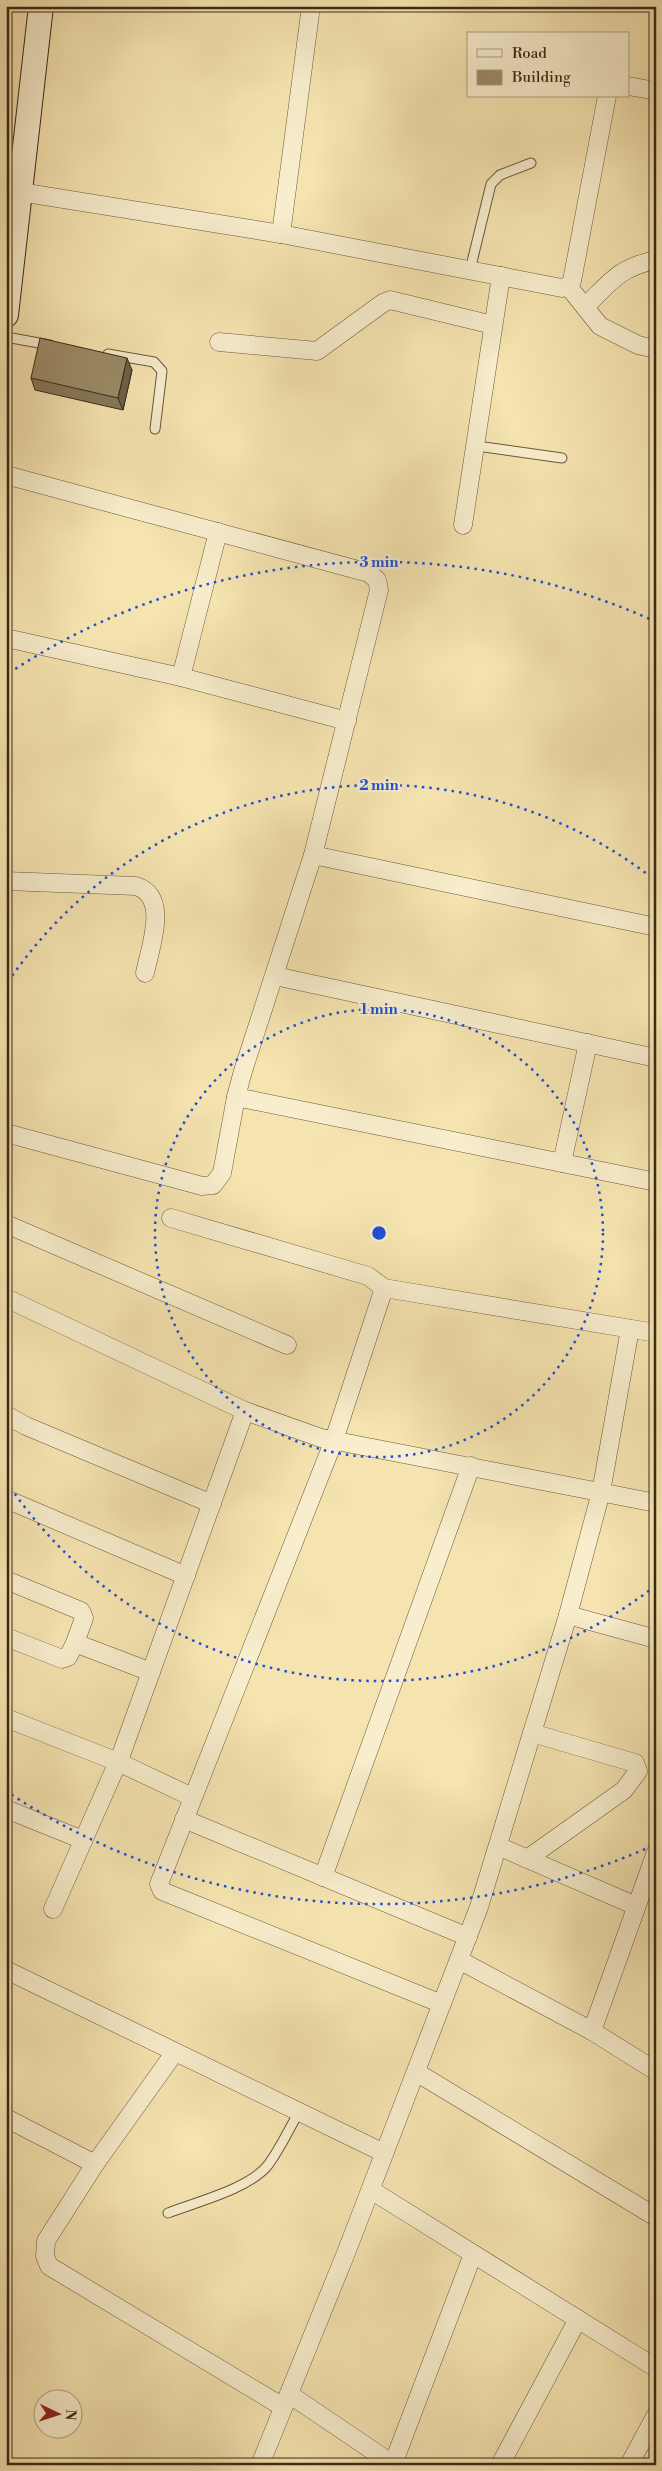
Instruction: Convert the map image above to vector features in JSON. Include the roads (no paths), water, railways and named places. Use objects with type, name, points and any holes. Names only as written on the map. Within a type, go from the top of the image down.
[{"type":"street","points":[[6,315],[11,233],[20,192],[40,6]]},
{"type":"street","points":[[281,234],[311,6]]},
{"type":"street","points":[[630,86],[656,91]]},
{"type":"street","points":[[20,192],[281,234],[562,288],[568,286],[572,281],[607,98]]},
{"type":"street","points":[[585,307],[618,274],[629,267],[656,260]]},
{"type":"street","points":[[464,525],[501,276]]},
{"type":"street","points":[[568,286],[600,326],[638,345],[656,349]]},
{"type":"street","points":[[219,342],[317,351],[383,303],[390,300],[493,325]]},
{"type":"street","points":[[6,475],[369,573],[377,580],[379,590],[313,855],[236,1097],[222,1173],[213,1185],[206,1186],[6,1134]]},
{"type":"street","points":[[182,678],[218,532]]},
{"type":"street","points":[[6,638],[182,678],[347,721]]},
{"type":"street","points":[[313,855],[656,927]]},
{"type":"street","points":[[6,881],[136,886],[144,889],[155,903],[155,922],[145,973]]},
{"type":"street","points":[[275,976],[656,1058]]},
{"type":"street","points":[[562,1163],[588,1043]]},
{"type":"street","points":[[236,1097],[656,1182]]},
{"type":"street","points":[[171,1218],[368,1276],[384,1288],[656,1333]]},
{"type":"street","points":[[6,1224],[287,1345]]},
{"type":"street","points":[[384,1288],[334,1440],[159,1884],[162,1891],[442,2004]]},
{"type":"street","points":[[6,1298],[245,1411],[321,1438],[656,1503]]},
{"type":"street","points":[[260,2465],[371,2190],[468,1937],[498,1846],[568,1615],[601,1492],[630,1329]]},
{"type":"street","points":[[53,1909],[118,1762],[245,1411]]},
{"type":"street","points":[[6,1415],[26,1426],[212,1504]]},
{"type":"street","points":[[323,1877],[471,1466]]},
{"type":"street","points":[[6,1499],[186,1576]]},
{"type":"street","points":[[6,1580],[81,1611],[84,1618],[68,1657],[62,1659],[6,1637]]},
{"type":"street","points":[[568,1615],[656,1639]]},
{"type":"street","points":[[75,1643],[151,1672]]},
{"type":"street","points":[[6,1718],[118,1762],[192,1798]]},
{"type":"street","points":[[527,1859],[624,1790],[638,1772],[635,1763],[532,1732]]},
{"type":"street","points":[[6,1809],[83,1840]]},
{"type":"street","points":[[184,1819],[468,1937]]},
{"type":"street","points":[[498,1846],[636,1906]]},
{"type":"street","points":[[592,2032],[656,1852]]},
{"type":"street","points":[[459,1960],[592,2032],[656,2071]]},
{"type":"street","points":[[6,1970],[384,2154]]},
{"type":"street","points":[[175,2052],[95,2164],[46,2241],[45,2256],[49,2266],[393,2464],[473,2254]]},
{"type":"street","points":[[416,2072],[656,2217]]},
{"type":"street","points":[[6,2118],[95,2164]]},
{"type":"street","points":[[371,2190],[656,2368]]},
{"type":"street","points":[[500,2465],[578,2319]]},
{"type":"street","points":[[629,2465],[656,2415]]},
{"type":"lane","points":[[470,270],[491,184],[500,175],[531,163]]},
{"type":"lane","points":[[6,337],[62,346]]},
{"type":"lane","points":[[99,353],[154,362],[159,365],[162,371],[154,429]]},
{"type":"lane","points":[[477,446],[562,458]]},
{"type":"lane","points":[[168,2213],[253,2178],[267,2166],[299,2112]]}]
